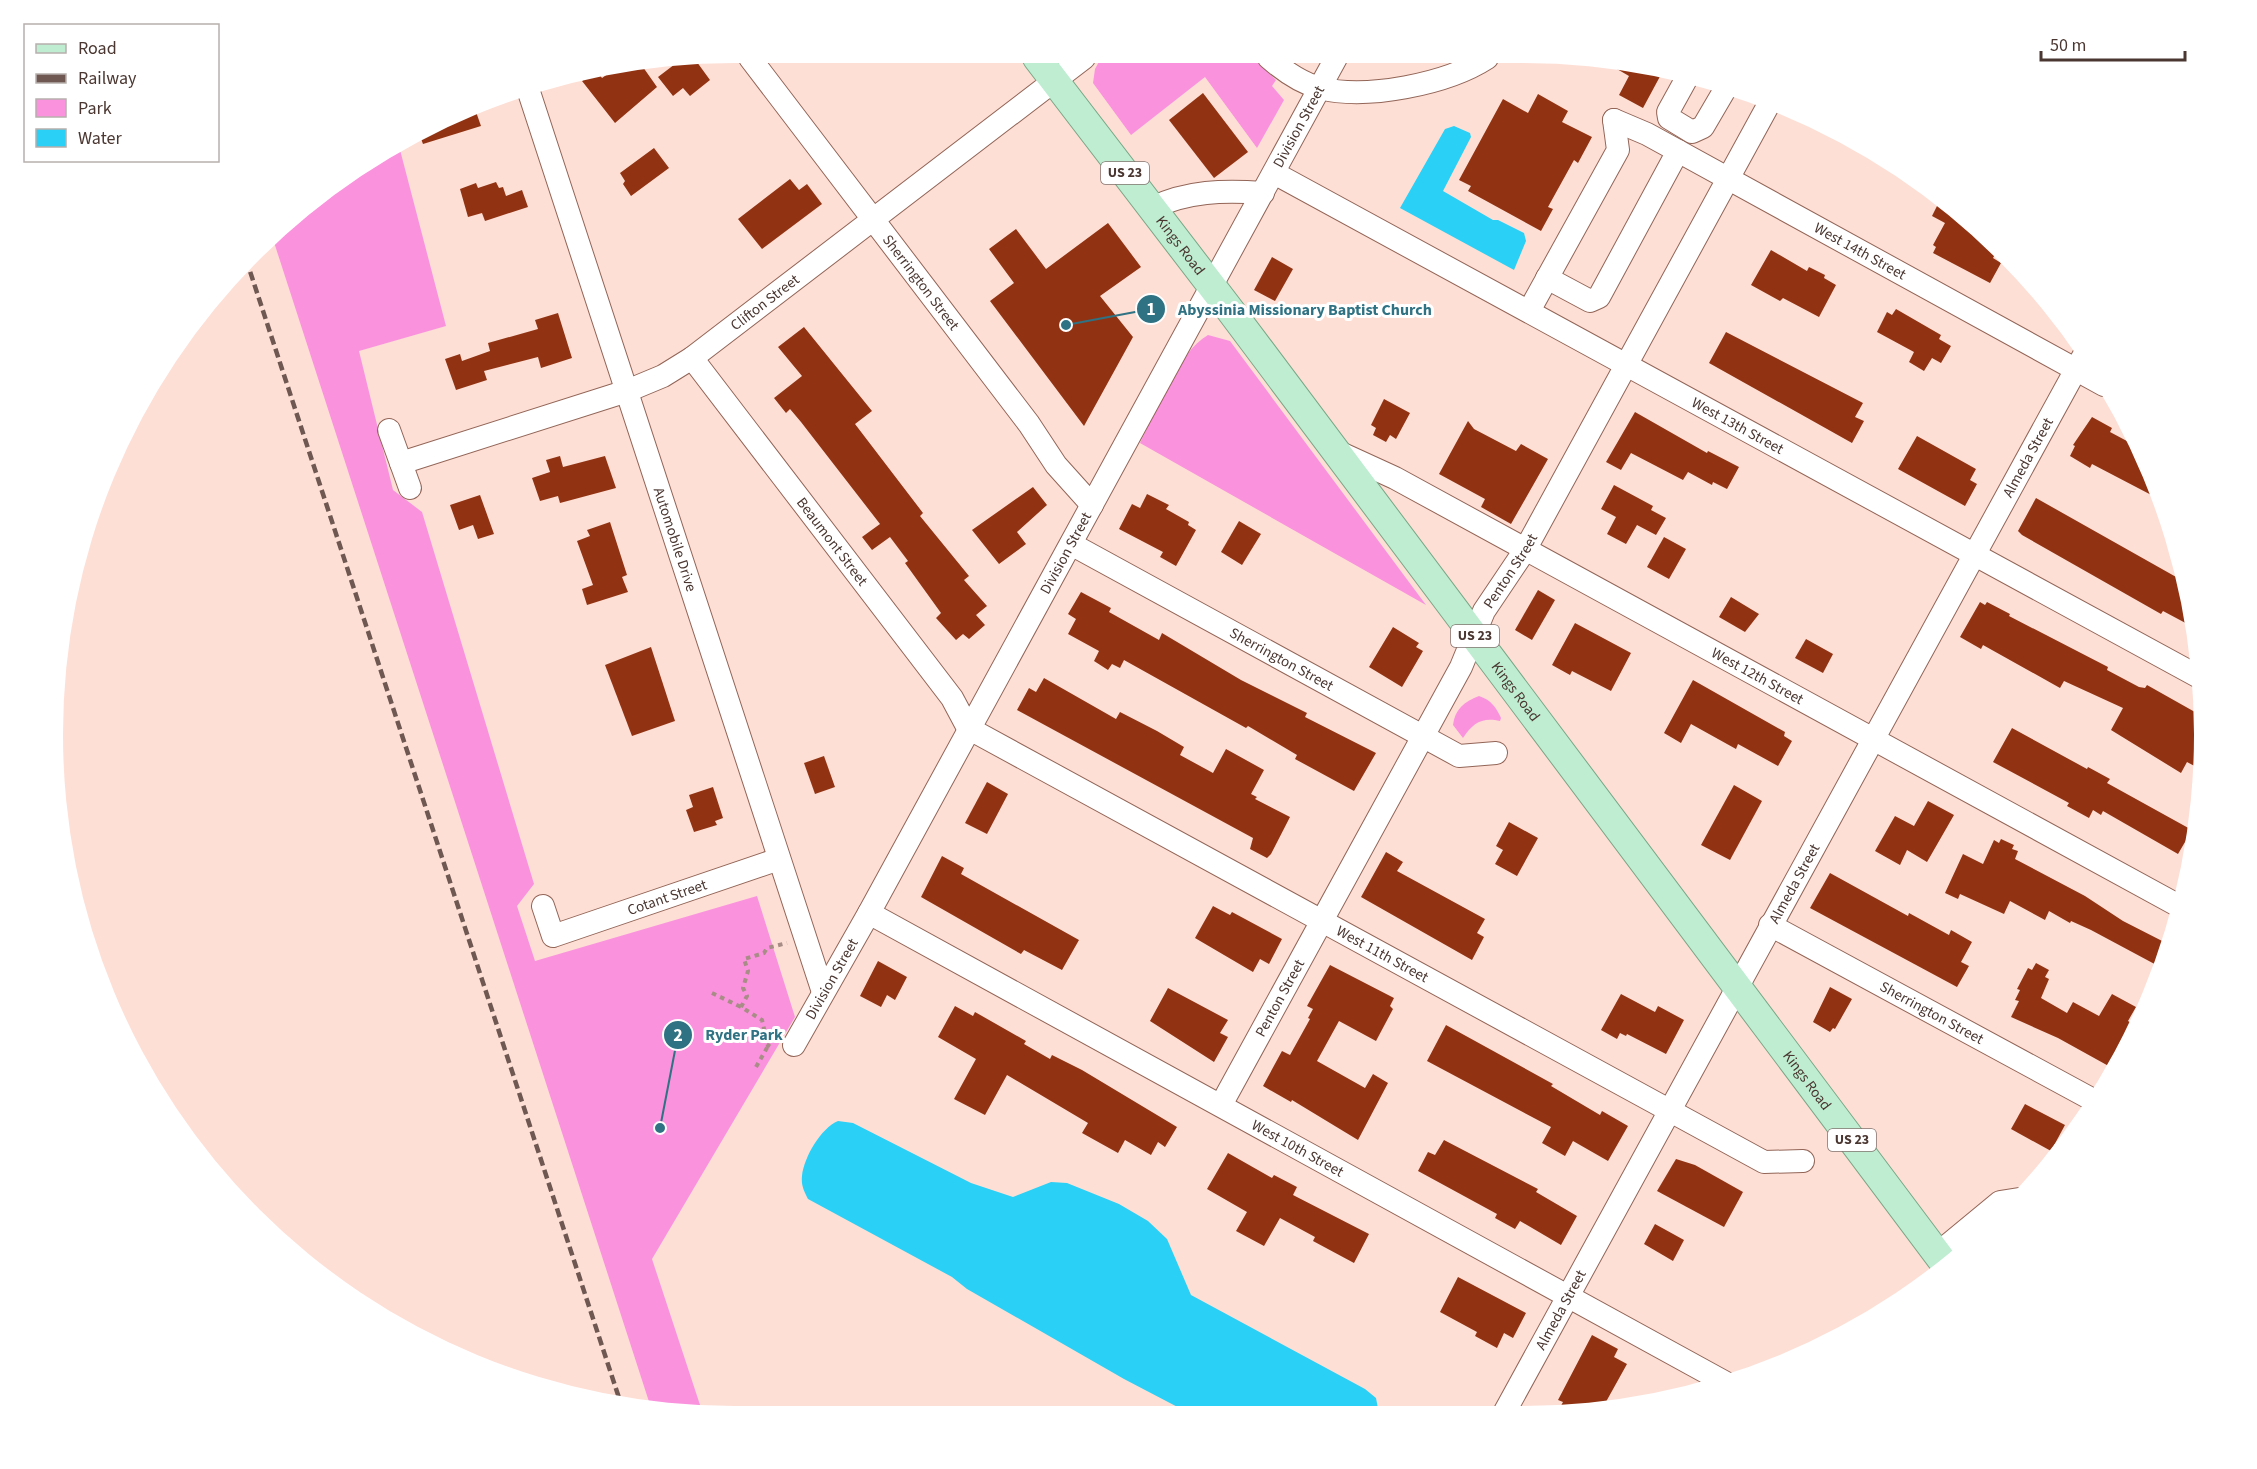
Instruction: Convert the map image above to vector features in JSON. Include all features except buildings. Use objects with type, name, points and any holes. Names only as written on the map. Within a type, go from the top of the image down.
[{"type":"main road","name":"Kings Road","points":[[1041,63],[1335,450],[1941,1259]]},
{"type":"street","name":"Sherrington Street","points":[[754,63],[1056,465],[1092,505]]},
{"type":"street","name":"Clifton Street","points":[[401,463],[627,391],[663,376],[692,358],[1077,63]]},
{"type":"street","points":[[1276,63],[1298,80],[1320,88],[1356,92],[1398,89],[1448,76],[1475,63]]},
{"type":"street","name":"Division Street","points":[[786,1037],[823,992],[869,913],[968,728],[1333,63]]},
{"type":"street","points":[[1684,83],[1668,112],[1669,118],[1692,132],[1703,127],[1722,94]]},
{"type":"street","name":"Automobile Drive","points":[[529,96],[823,992]]},
{"type":"street","name":"Penton Street","points":[[1221,1106],[1461,667],[1485,611],[1525,550],[1766,109]]},
{"type":"street","name":"West 14th Street","points":[[1547,278],[1618,150],[1614,120],[1678,151],[2080,361]]},
{"type":"street","points":[[1529,311],[1547,278],[1590,301],[1599,297],[1678,151]]},
{"type":"street","name":"West 13th Street","points":[[1274,173],[2191,673]]},
{"type":"street","points":[[1152,208],[1174,197],[1226,191],[1263,193]]},
{"type":"street","name":"Beaumont Street","points":[[692,358],[952,698],[968,728]]},
{"type":"street","name":"Almeda Street","points":[[1508,1406],[2080,361]]},
{"type":"street","points":[[389,430],[410,488]]},
{"type":"street","name":"West 12th Street","points":[[1335,450],[1395,478],[2172,902]]},
{"type":"street","name":"Sherrington Street","points":[[1071,544],[1459,756],[1496,753]]},
{"type":"street","name":"West 11th Street","points":[[968,728],[1764,1162],[1803,1161]]},
{"type":"street","name":"Cotant Street","points":[[543,906],[554,936],[779,859]]},
{"type":"street","name":"West 10th Street","points":[[869,913],[1715,1377]]},
{"type":"street","name":"Sherrington Street","points":[[1770,925],[2088,1097]]},
{"type":"street","points":[[1950,1252],[1987,1211],[2004,1201]]},
{"type":"path","points":[[741,1007],[747,996],[743,988],[748,970],[744,957],[764,953],[767,948],[805,938]]},
{"type":"path","points":[[712,993],[762,1020],[768,1047]]},
{"type":"path","points":[[756,1067],[768,1047],[786,1037]]},
{"type":"green space","points":[[1098,63],[1259,63],[1276,80],[1272,86],[1284,100],[1257,148],[1205,77],[1131,135],[1093,83]]},
{"type":"green space","points":[[401,152],[446,326],[359,351],[393,490],[422,512],[534,884],[517,906],[535,961],[757,896],[795,1017],[652,1259],[700,1405],[648,1400],[275,246],[326,202],[361,176]]},
{"type":"green space","points":[[1208,335],[1230,341],[1426,605],[1140,443],[1178,368],[1197,343]]},
{"type":"green space","points":[[1479,696],[1493,704],[1501,718],[1500,721],[1478,722],[1463,738],[1453,725],[1456,715],[1465,704]]},
{"type":"water","points":[[1454,126],[1470,133],[1471,137],[1443,191],[1493,220],[1498,220],[1524,233],[1526,241],[1514,270],[1400,208],[1445,129]]},
{"type":"water","points":[[838,1121],[853,1123],[971,1183],[1013,1197],[1051,1182],[1067,1183],[1119,1204],[1148,1221],[1167,1239],[1191,1295],[1365,1389],[1376,1398],[1378,1406],[1176,1406],[967,1289],[952,1277],[808,1199],[802,1182],[803,1168],[814,1144]]},
{"type":"railway","points":[[250,271],[618,1395]]},
{"type":"place","name":"Abyssinia Missionary Baptist Church","points":[[1066,325]]},
{"type":"place","name":"Ryder Park","points":[[660,1128]]}]
